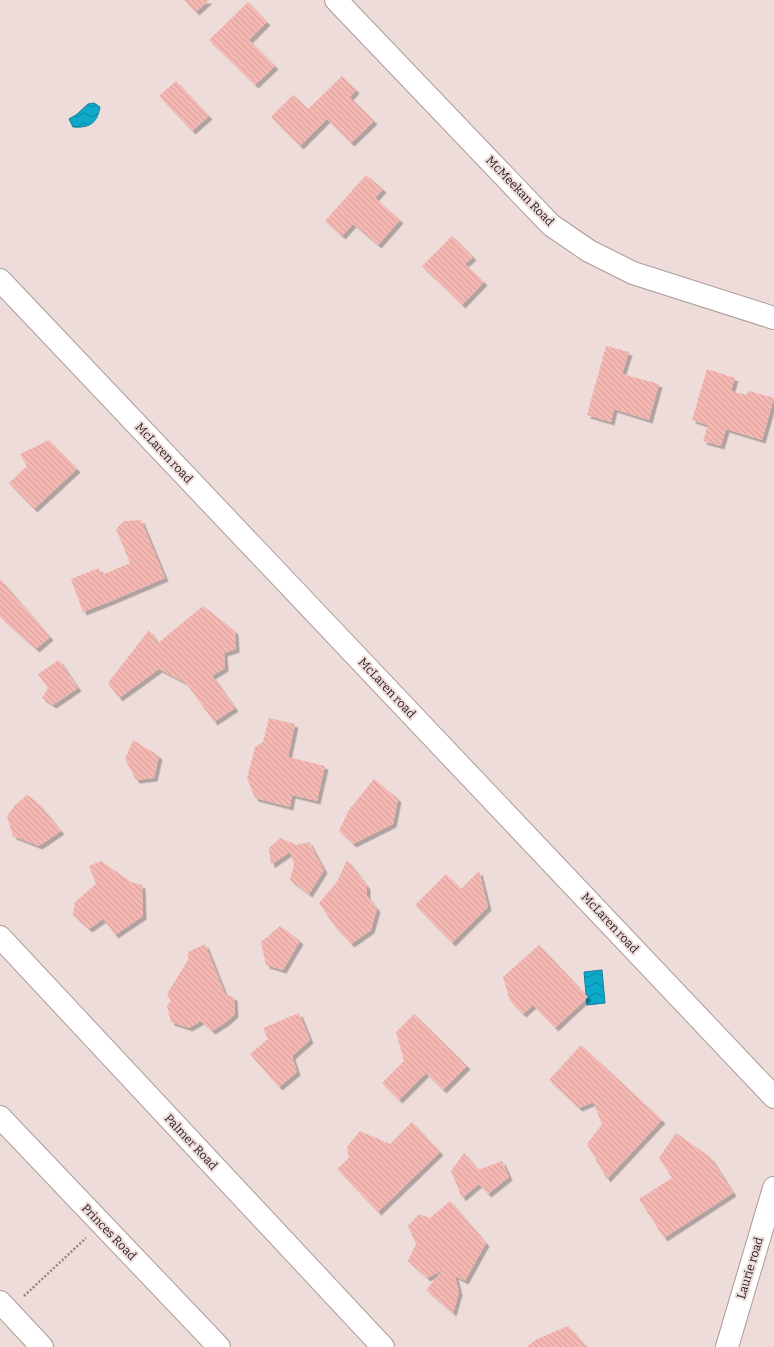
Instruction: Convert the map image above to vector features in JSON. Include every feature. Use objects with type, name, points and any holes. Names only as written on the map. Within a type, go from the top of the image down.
[{"type":"street","name":"McMeekan Road","points":[[336,0],[551,225],[589,251],[633,273],[774,318]]},
{"type":"street","name":"McLaren road","points":[[0,280],[774,1097]]},
{"type":"street","name":"Palmer Road","points":[[0,937],[382,1347]]},
{"type":"street","name":"Princes Road","points":[[0,1117],[219,1347]]},
{"type":"street","name":"Laurie road","points":[[727,1347],[774,1188]]},
{"type":"street","points":[[4,1306],[42,1347]]},
{"type":"path","points":[[4,1306],[101,1224]]},
{"type":"water","points":[[94,103],[100,107],[99,113],[94,121],[88,126],[73,127],[69,119],[88,104]]},
{"type":"water","points":[[602,970],[605,1003],[587,1005],[584,972]]},
{"type":"building","points":[[184,0],[209,0],[196,12]]},
{"type":"building","points":[[248,2],[267,22],[249,40],[275,66],[255,85],[209,40]]},
{"type":"building","points":[[342,76],[356,90],[350,97],[374,121],[351,143],[327,119],[300,146],[271,117],[293,95],[308,109]]},
{"type":"building","points":[[176,81],[209,116],[192,131],[159,96]]},
{"type":"building","points":[[366,175],[383,189],[375,198],[400,220],[378,245],[353,224],[342,236],[325,221]]},
{"type":"building","points":[[452,236],[473,257],[465,264],[484,282],[462,305],[422,266]]},
{"type":"building","points":[[606,346],[629,352],[622,374],[659,384],[649,420],[614,409],[611,422],[587,415]]},
{"type":"building","points":[[707,369],[735,378],[731,391],[746,395],[749,391],[774,398],[762,440],[726,429],[721,446],[703,441],[708,425],[692,420]]},
{"type":"building","points":[[49,440],[77,469],[34,509],[9,483],[27,466],[20,454]]},
{"type":"building","points":[[141,520],[165,578],[83,612],[71,579],[99,568],[102,575],[130,563],[116,529],[124,521]]},
{"type":"building","points":[[0,579],[50,637],[36,649],[0,617]]},
{"type":"building","points":[[203,606],[235,631],[236,649],[224,653],[225,668],[212,676],[235,708],[214,722],[186,683],[159,669],[119,698],[108,683],[149,630],[158,643]]},
{"type":"building","points":[[59,660],[78,688],[53,705],[42,698],[48,688],[38,674]]},
{"type":"building","points":[[269,718],[295,724],[288,757],[325,766],[317,801],[292,795],[290,807],[255,798],[247,778],[255,747],[263,742]]},
{"type":"building","points":[[133,740],[159,756],[154,778],[136,780],[125,759]]},
{"type":"building","points":[[374,779],[398,799],[393,824],[353,844],[339,831],[349,810]]},
{"type":"building","points":[[27,795],[36,801],[61,831],[39,846],[13,836],[7,816],[15,805]]},
{"type":"building","points":[[280,838],[297,845],[309,842],[324,870],[309,894],[290,880],[294,865],[290,852],[271,865],[269,848]]},
{"type":"building","points":[[347,860],[367,886],[367,896],[377,909],[371,930],[351,944],[336,928],[319,903],[337,882]]},
{"type":"building","points":[[101,861],[131,882],[142,885],[143,916],[115,935],[103,919],[89,929],[73,915],[75,902],[96,884],[89,866]]},
{"type":"building","points":[[479,871],[488,907],[452,943],[415,905],[446,874],[461,889]]},
{"type":"building","points":[[280,926],[300,941],[283,970],[266,965],[261,942]]},
{"type":"building","points":[[205,944],[225,994],[234,997],[235,1014],[212,1031],[201,1021],[189,1028],[171,1022],[167,1006],[171,1001],[167,994],[188,960],[188,952]]},
{"type":"building","points":[[539,945],[588,997],[555,1028],[533,1005],[523,1014],[510,1001],[503,977]]},
{"type":"building","points":[[299,1013],[310,1040],[292,1056],[297,1072],[279,1087],[250,1054],[268,1039],[263,1028]]},
{"type":"building","points":[[414,1014],[467,1066],[443,1090],[426,1073],[399,1100],[382,1083],[404,1061],[396,1032]]},
{"type":"building","points":[[581,1045],[662,1120],[607,1179],[587,1144],[602,1124],[593,1102],[579,1108],[549,1080]]},
{"type":"building","points":[[412,1122],[440,1152],[378,1212],[337,1169],[349,1158],[347,1147],[360,1131],[390,1144]]},
{"type":"building","points":[[676,1133],[710,1157],[733,1193],[664,1238],[639,1199],[672,1178],[659,1158]]},
{"type":"building","points":[[464,1153],[478,1170],[502,1161],[509,1177],[488,1194],[479,1184],[462,1198],[451,1171]]},
{"type":"building","points":[[450,1201],[486,1243],[465,1281],[455,1276],[459,1292],[453,1313],[426,1290],[443,1270],[427,1278],[408,1261],[416,1244],[408,1226],[419,1214],[430,1218]]},
{"type":"building","points":[[568,1326],[587,1347],[527,1347],[535,1340]]}]
